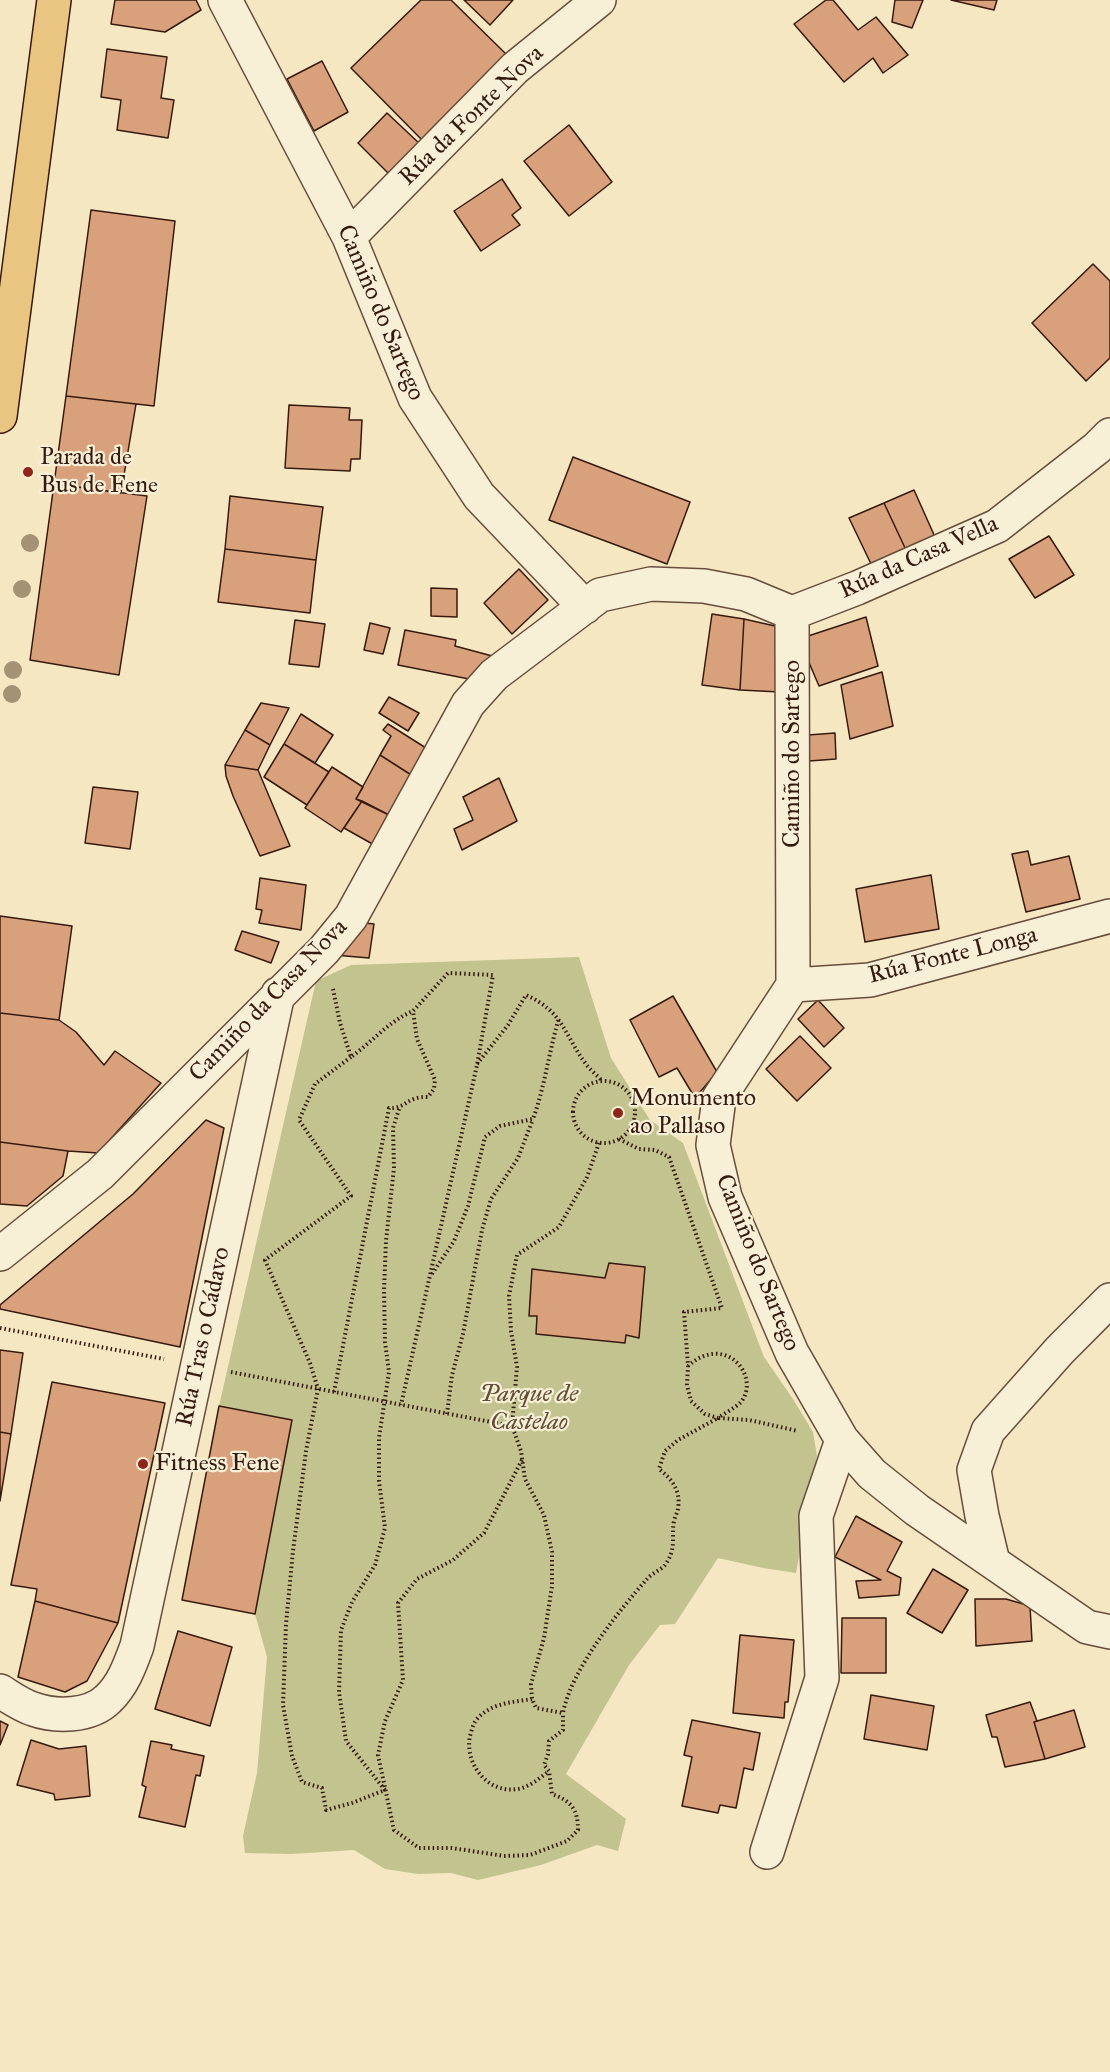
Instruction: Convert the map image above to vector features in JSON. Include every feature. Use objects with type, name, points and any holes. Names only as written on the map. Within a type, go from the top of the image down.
[{"type":"highway","points":[[0,416],[54,0]]},
{"type":"street","name":"Camiño do Sartego","points":[[225,0],[349,237],[414,398],[479,496],[585,607]]},
{"type":"street","name":"Rúa da Fonte Nova","points":[[349,237],[515,68],[600,0]]},
{"type":"street","name":"Rúa da Casa Vella","points":[[792,613],[856,588],[997,526],[1106,445]]},
{"type":"street","points":[[585,607],[600,595],[651,584],[704,586],[746,594],[792,613]]},
{"type":"street","name":"Camiño da Casa Nova","points":[[0,1254],[100,1174],[324,950],[351,917],[468,704],[494,675],[585,607]]},
{"type":"street","name":"Camiño do Sartego","points":[[792,613],[793,985],[719,1098],[713,1145],[730,1207],[792,1353],[842,1440],[872,1474],[917,1510],[1087,1627],[1110,1632]]},
{"type":"street","name":"Rúa Fonte Longa","points":[[793,985],[870,980],[1110,916]]},
{"type":"street","name":"Rúa Tras o Cádavo","points":[[0,1691],[32,1709],[57,1715],[87,1711],[107,1700],[126,1675],[130,1665],[137,1646],[278,994]]},
{"type":"street","points":[[993,1562],[974,1470],[988,1431],[1060,1350],[1110,1300]]},
{"type":"street","points":[[767,1852],[822,1678],[816,1516],[842,1440]]},
{"type":"path","points":[[324,950],[340,1023],[351,1057]]},
{"type":"path","points":[[385,1790],[326,1810],[322,1788],[302,1782],[292,1756],[283,1705],[286,1624],[292,1551],[306,1451],[318,1389],[265,1260],[351,1196],[299,1120],[315,1084],[369,1045],[398,1018],[413,1011],[448,974],[493,975],[477,1065],[401,1405]]},
{"type":"path","points":[[477,1065],[508,1024],[526,995],[540,1001],[559,1018],[586,1065],[602,1081]]},
{"type":"path","points":[[385,1790],[346,1741],[339,1692],[341,1630],[352,1602],[375,1566],[385,1528],[379,1481],[379,1438],[389,1372],[385,1342],[384,1280],[394,1168],[393,1128],[399,1109],[417,1096],[428,1097],[434,1089],[435,1080],[417,1040],[413,1011]]},
{"type":"path","points":[[447,1414],[452,1376],[463,1334],[482,1230],[491,1199],[518,1158],[533,1119],[540,1099],[549,1048],[559,1018]]},
{"type":"path","points":[[602,1081],[613,1082],[622,1087],[630,1094],[634,1104],[635,1114],[627,1133],[609,1143],[590,1140],[576,1125],[574,1105],[578,1096],[592,1083],[602,1081]]},
{"type":"path","points":[[334,1392],[389,1108],[399,1109]]},
{"type":"path","points":[[430,1278],[454,1241],[468,1206],[485,1137],[500,1126],[533,1119]]},
{"type":"path","points":[[619,1139],[639,1149],[655,1150],[669,1156],[722,1308],[684,1312],[687,1385],[691,1401],[705,1414],[718,1418],[749,1420],[797,1431],[826,1412]]},
{"type":"path","points":[[563,1713],[536,1708],[532,1699],[531,1684],[544,1638],[552,1586],[552,1552],[544,1515],[525,1479],[522,1459],[512,1426],[517,1367],[511,1331],[509,1296],[517,1255],[559,1227],[587,1177],[599,1143]]},
{"type":"path","points":[[0,1328],[168,1359]]},
{"type":"path","points":[[522,1459],[484,1533],[453,1560],[417,1579],[398,1603],[403,1680],[385,1721],[378,1755],[394,1830],[419,1848],[452,1848],[504,1856],[530,1855],[567,1842],[578,1830],[578,1817],[567,1799],[552,1794],[549,1771],[544,1765],[549,1741],[563,1730],[565,1701],[592,1650],[650,1575],[665,1565],[675,1543],[674,1521],[679,1498],[676,1486],[669,1476],[659,1469],[665,1451],[678,1440],[718,1418],[742,1401],[746,1387],[745,1373],[734,1358],[724,1354],[711,1353],[698,1357],[688,1366]]},
{"type":"path","points":[[231,1372],[512,1426]]},
{"type":"path","points":[[532,1699],[506,1703],[489,1709],[476,1720],[469,1741],[473,1765],[478,1773],[492,1785],[502,1788],[522,1788],[549,1771]]},
{"type":"green space","name":"Parque de Castelao","points":[[579,957],[611,1058],[650,1120],[683,1143],[764,1357],[813,1432],[817,1456],[796,1573],[718,1558],[675,1624],[660,1625],[629,1665],[566,1774],[626,1819],[618,1851],[597,1845],[541,1865],[478,1880],[451,1873],[418,1874],[385,1869],[354,1850],[291,1854],[245,1853],[243,1836],[257,1773],[267,1657],[255,1614],[292,1421],[219,1406],[316,981],[351,965]]},
{"type":"building","points":[[115,0],[196,0],[201,10],[165,32],[111,24]]},
{"type":"building","points":[[421,0],[451,0],[506,54],[422,140],[351,68]]},
{"type":"building","points":[[464,0],[513,0],[490,25]]},
{"type":"building","points":[[826,0],[833,0],[858,30],[876,17],[908,55],[883,73],[873,58],[844,82],[794,24]]},
{"type":"building","points":[[895,0],[923,0],[912,28],[892,22]]},
{"type":"building","points":[[951,0],[997,0],[994,10]]},
{"type":"building","points":[[107,49],[167,57],[161,98],[174,100],[168,138],[117,130],[121,100],[101,97]]},
{"type":"building","points":[[322,61],[348,112],[314,131],[287,79]]},
{"type":"building","points":[[387,113],[421,145],[390,175],[358,143]]},
{"type":"building","points":[[569,125],[612,182],[569,216],[524,161]]},
{"type":"building","points":[[502,179],[521,208],[512,215],[520,225],[481,251],[454,211]]},
{"type":"building","points":[[91,210],[175,221],[154,406],[66,396]]},
{"type":"building","points":[[1093,264],[1110,281],[1110,358],[1086,381],[1032,323]]},
{"type":"building","points":[[66,396],[136,404],[121,493],[54,484]]},
{"type":"building","points":[[289,405],[350,408],[349,420],[362,420],[360,459],[351,459],[350,471],[285,468]]},
{"type":"building","points":[[573,457],[690,502],[667,564],[549,520]]},
{"type":"building","points":[[54,484],[147,496],[119,675],[30,660]]},
{"type":"building","points":[[914,490],[935,537],[906,550],[884,503]]},
{"type":"building","points":[[230,496],[323,507],[316,560],[225,549]]},
{"type":"building","points":[[884,503],[906,550],[872,566],[849,518]]},
{"type":"building","points":[[1049,536],[1074,575],[1035,598],[1009,559]]},
{"type":"building","points":[[225,549],[316,560],[310,613],[218,602]]},
{"type":"building","points":[[519,569],[548,600],[512,634],[484,603]]},
{"type":"building","points":[[431,588],[457,589],[457,617],[431,616]]},
{"type":"building","points":[[712,614],[744,619],[740,690],[702,685]]},
{"type":"building","points":[[866,617],[878,666],[819,686],[799,639]]},
{"type":"building","points":[[744,619],[775,626],[780,692],[740,690]]},
{"type":"building","points":[[295,620],[325,624],[319,667],[289,664]]},
{"type":"building","points":[[370,623],[390,628],[383,654],[364,650]]},
{"type":"building","points":[[405,630],[456,640],[455,646],[496,657],[474,680],[398,665]]},
{"type":"building","points":[[882,672],[893,726],[850,739],[841,685]]},
{"type":"building","points":[[389,697],[419,713],[408,731],[379,713]]},
{"type":"building","points":[[261,703],[289,708],[270,745],[245,730]]},
{"type":"building","points":[[301,714],[333,735],[315,763],[284,744]]},
{"type":"building","points":[[388,724],[426,748],[416,778],[380,755],[391,736],[383,730]]},
{"type":"building","points":[[245,730],[270,745],[258,770],[225,765]]},
{"type":"building","points":[[835,733],[836,759],[809,761],[808,735]]},
{"type":"building","points":[[284,744],[329,772],[307,805],[264,777]]},
{"type":"building","points":[[380,755],[416,778],[393,817],[356,799]]},
{"type":"building","points":[[225,765],[258,770],[290,846],[260,856],[233,796]]},
{"type":"building","points":[[332,767],[363,787],[356,799],[362,801],[341,832],[305,808]]},
{"type":"building","points":[[499,778],[517,821],[462,850],[454,829],[473,820],[463,797]]},
{"type":"building","points":[[93,787],[138,792],[130,849],[85,843]]},
{"type":"building","points":[[362,801],[393,817],[376,846],[344,828]]},
{"type":"building","points":[[1028,851],[1031,865],[1069,856],[1080,899],[1026,912],[1012,854]]},
{"type":"building","points":[[931,875],[939,929],[865,942],[856,889]]},
{"type":"building","points":[[260,878],[306,885],[301,930],[259,923],[262,910],[256,909]]},
{"type":"building","points":[[0,916],[72,926],[59,1020],[0,1013]]},
{"type":"building","points":[[357,922],[374,924],[369,958],[334,955]]},
{"type":"building","points":[[242,931],[279,942],[271,963],[235,950]]},
{"type":"building","points":[[673,996],[717,1072],[695,1098],[677,1068],[659,1077],[630,1020]]},
{"type":"building","points":[[818,1000],[844,1028],[824,1047],[798,1019]]},
{"type":"building","points":[[0,1013],[59,1020],[76,1032],[104,1065],[115,1051],[161,1083],[98,1153],[0,1142]]},
{"type":"building","points":[[800,1036],[831,1068],[797,1101],[766,1069]]},
{"type":"building","points":[[206,1120],[224,1128],[180,1347],[0,1309],[0,1305],[133,1194]]},
{"type":"building","points":[[0,1142],[68,1151],[63,1176],[27,1206],[0,1204]]},
{"type":"building","points":[[609,1263],[645,1267],[639,1338],[626,1335],[625,1343],[536,1334],[537,1316],[529,1316],[532,1269],[605,1278]]},
{"type":"building","points":[[0,1350],[23,1353],[11,1434],[0,1432]]},
{"type":"building","points":[[52,1382],[165,1403],[118,1623],[35,1601],[37,1589],[11,1585]]},
{"type":"building","points":[[219,1406],[292,1420],[255,1614],[182,1600]]},
{"type":"building","points":[[0,1432],[11,1434],[0,1501]]},
{"type":"building","points":[[856,1516],[902,1542],[887,1571],[901,1578],[899,1595],[859,1598],[856,1581],[881,1580],[835,1557]]},
{"type":"building","points":[[933,1569],[968,1590],[942,1633],[907,1613]]},
{"type":"building","points":[[975,1599],[1006,1599],[1030,1606],[1032,1641],[976,1646]]},
{"type":"building","points":[[35,1601],[118,1623],[87,1681],[65,1692],[18,1677]]},
{"type":"building","points":[[842,1618],[886,1618],[886,1673],[841,1673]]},
{"type":"building","points":[[178,1631],[232,1647],[210,1726],[155,1709]]},
{"type":"building","points":[[740,1635],[794,1640],[788,1702],[785,1702],[784,1718],[733,1713]]},
{"type":"building","points":[[871,1695],[934,1706],[927,1750],[864,1739]]},
{"type":"building","points":[[1030,1702],[1037,1721],[1034,1722],[1045,1759],[1005,1767],[997,1737],[992,1737],[986,1715]]},
{"type":"building","points":[[1074,1710],[1085,1747],[1045,1759],[1034,1722]]},
{"type":"building","points":[[692,1720],[760,1733],[753,1770],[744,1768],[736,1808],[720,1805],[718,1813],[682,1806],[692,1757],[684,1755]]},
{"type":"building","points":[[0,1721],[8,1725],[0,1745]]},
{"type":"building","points":[[31,1740],[59,1749],[86,1746],[90,1796],[55,1800],[54,1794],[17,1785]]},
{"type":"building","points":[[151,1741],[172,1745],[171,1749],[204,1756],[200,1776],[196,1775],[185,1827],[139,1817],[146,1787],[142,1785]]},
{"type":"place","name":"Parada de Bus de Fene","points":[[28,472]]},
{"type":"place","name":"Monumento ao Pallaso","points":[[618,1113]]},
{"type":"place","name":"Fitness Fene","points":[[143,1464]]}]
